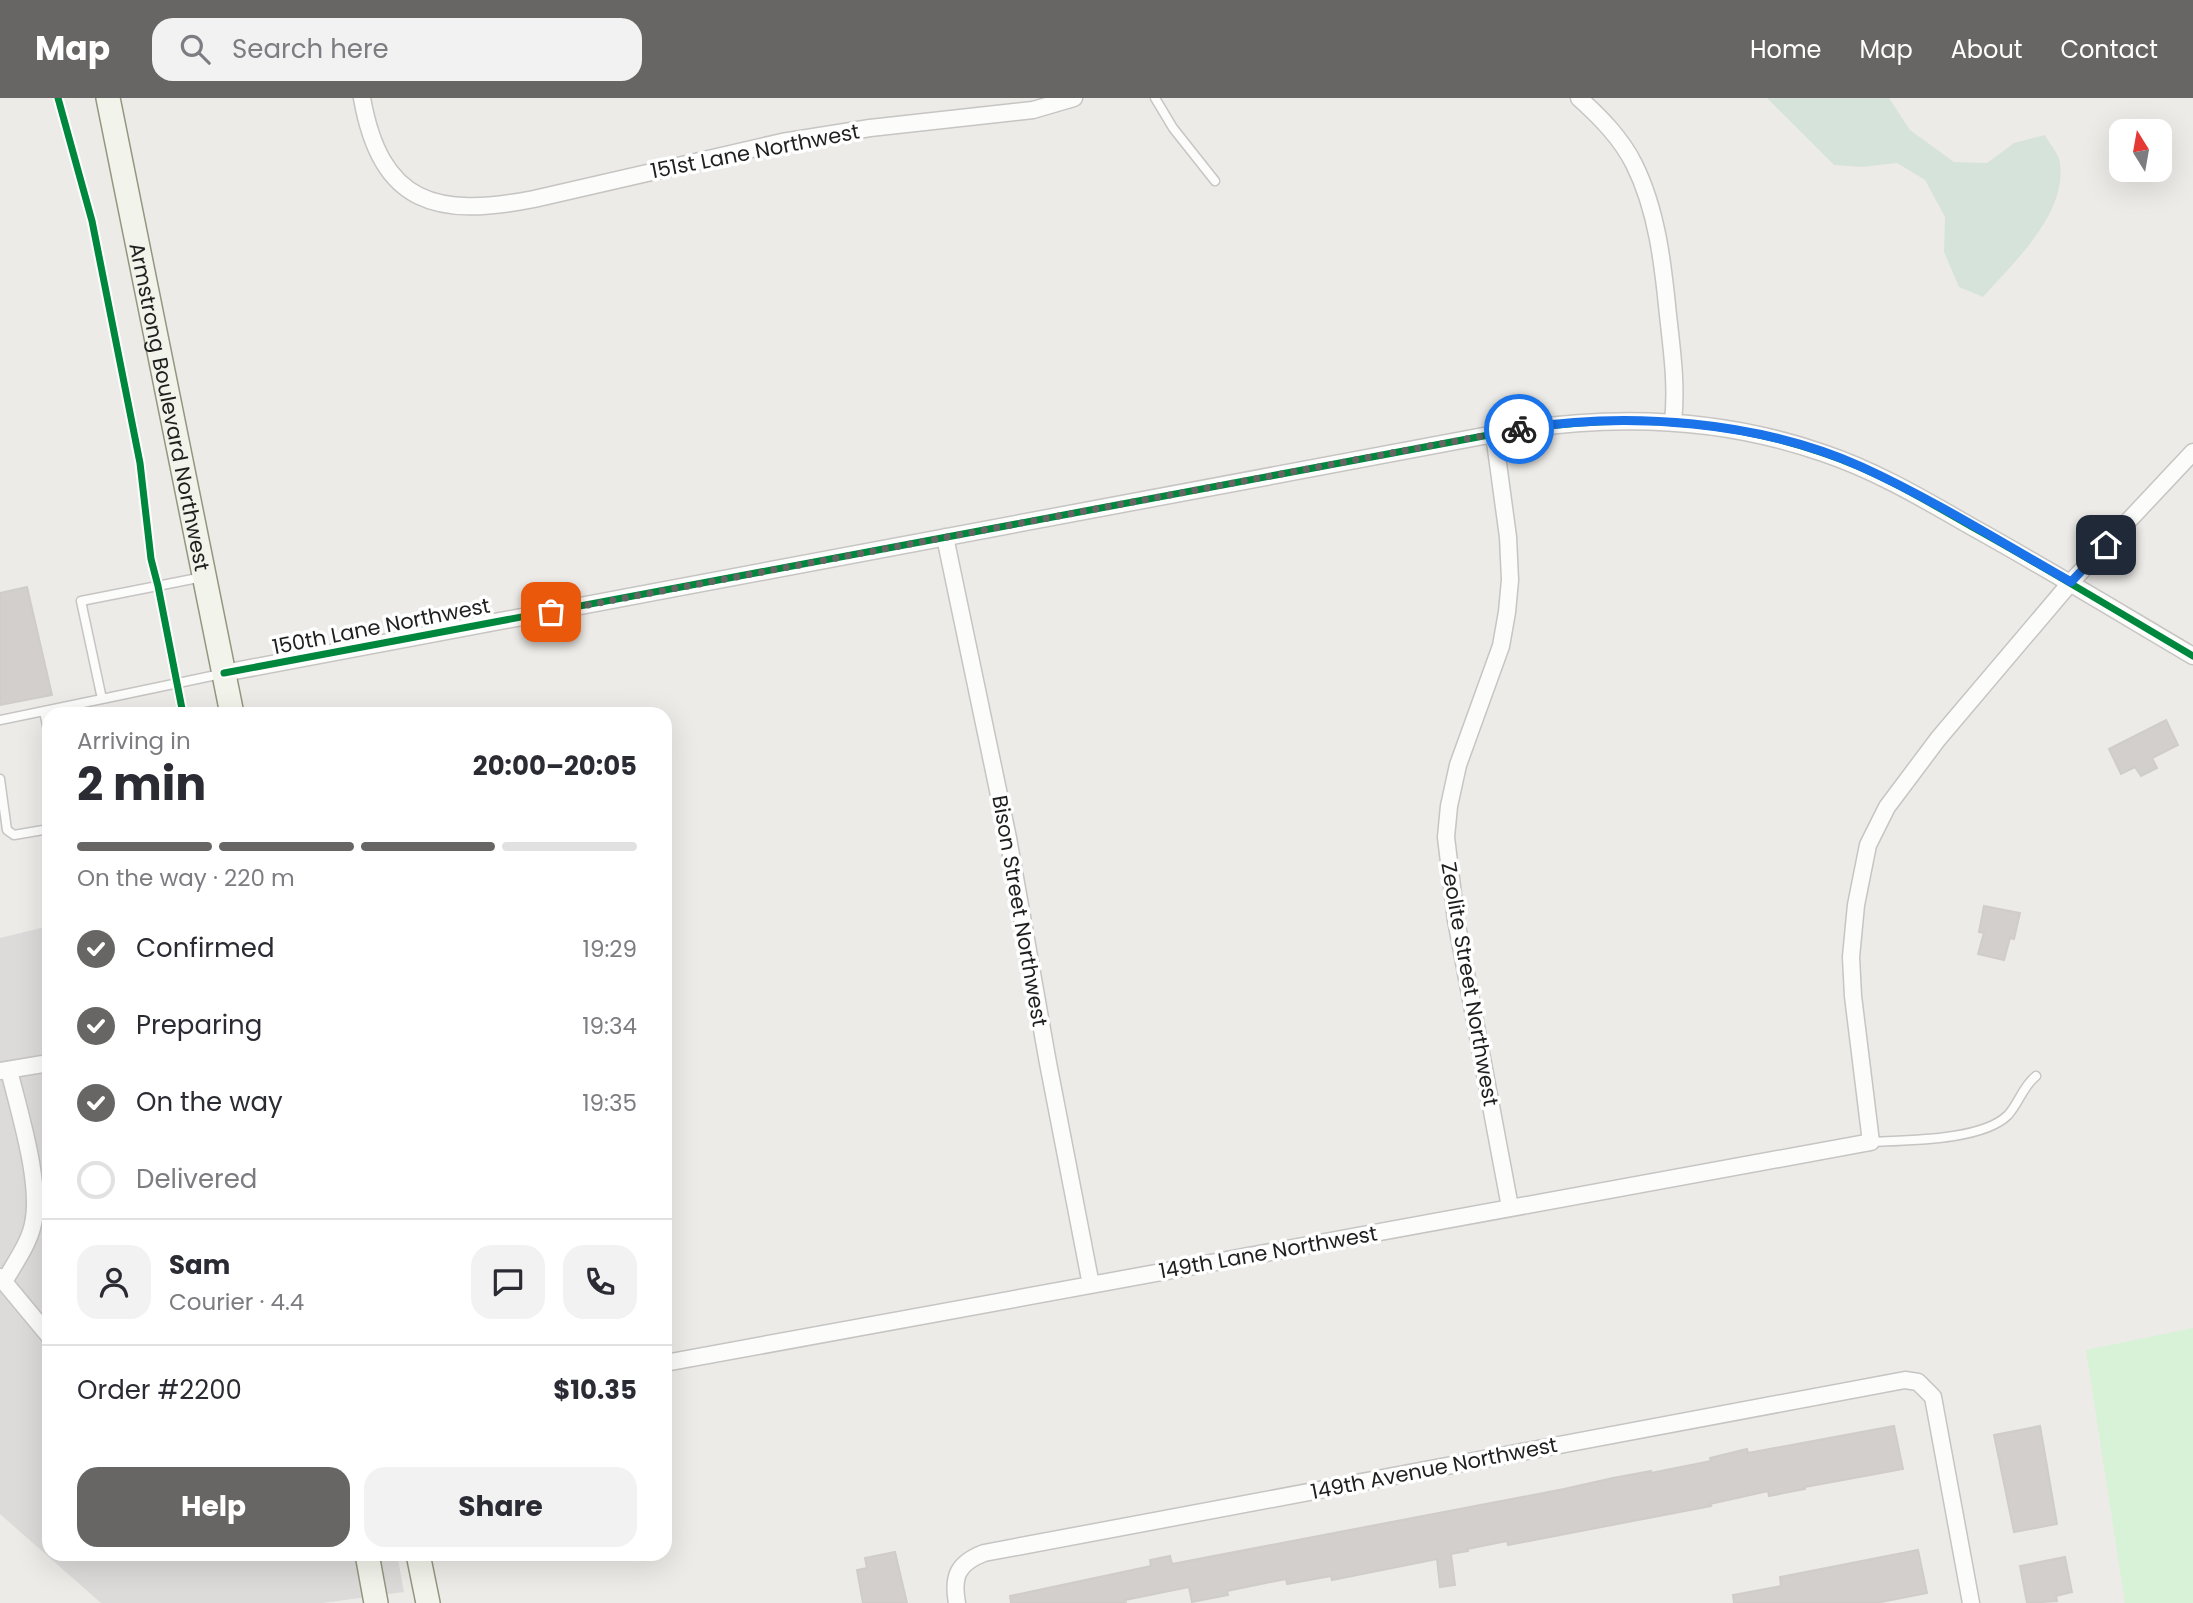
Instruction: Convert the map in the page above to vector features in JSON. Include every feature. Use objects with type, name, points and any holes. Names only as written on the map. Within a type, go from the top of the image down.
[{"type":"main road","name":"Armstrong Boulevard Northwest","points":[[108,98],[231,707]]},
{"type":"main road","points":[[368,1561],[376,1603]]},
{"type":"main road","points":[[419,1561],[428,1603]]},
{"type":"street","name":"151st Lane Northwest","points":[[362,98],[371,138],[385,167],[403,186],[418,198],[437,204],[469,208],[501,206],[782,142],[870,128],[1033,110],[1074,98]]},
{"type":"street","points":[[1579,98],[1615,135],[1633,162],[1646,191],[1656,228],[1664,278],[1676,394],[1673,422]]},
{"type":"street","name":"150th Lane Northwest","points":[[224,673],[1494,434],[1606,421],[1673,422],[1791,443],[1860,466],[2071,582],[2193,656]]},
{"type":"street","name":"Zeolite Street Northwest","points":[[1494,434],[1508,537],[1510,580],[1507,612],[1501,646],[1458,765],[1449,806],[1446,837],[1456,920],[1510,1207]]},
{"type":"street","points":[[1871,1142],[1853,996],[1851,957],[1856,905],[1868,845],[1888,807],[1938,739],[2071,582],[2193,452]]},
{"type":"street","name":"Bison Street Northwest","points":[[945,537],[1008,838],[1091,1285]]},
{"type":"street","points":[[42,1064],[5,1071],[41,1199],[22,1251],[2,1279],[42,1328]]},
{"type":"street","name":"149th Lane Northwest","points":[[672,1362],[1871,1142]]},
{"type":"street","name":"149th Avenue Northwest","points":[[957,1603],[957,1574],[971,1558],[984,1553],[1905,1380],[1918,1382],[1933,1397],[1971,1603]]},
{"type":"lane","points":[[1155,98],[1173,128],[1214,181]]},
{"type":"lane","points":[[103,699],[80,601],[204,577]]},
{"type":"lane","points":[[64,707],[224,673]]},
{"type":"lane","points":[[0,720],[42,711]]},
{"type":"lane","points":[[0,779],[7,830],[14,835],[42,830]]},
{"type":"lane","points":[[1871,1142],[1946,1138],[1990,1126],[2007,1115],[2036,1076]]},
{"type":"shaded area","points":[[1767,98],[1889,98],[1910,130],[1954,162],[1987,163],[2014,143],[2045,135],[2060,163],[2060,182],[2055,201],[2036,236],[1983,297],[1959,287],[1944,252],[1945,217],[1925,180],[1897,163],[1862,167],[1834,165]]},
{"type":"shaded area","points":[[42,928],[42,1551],[0,1514],[0,938]]},
{"type":"shaded area","points":[[53,1561],[398,1561],[404,1592],[323,1603],[101,1603]]},
{"type":"green space","points":[[2193,1328],[2193,1603],[2125,1603],[2086,1350]]},
{"type":"building","points":[[27,587],[52,695],[0,705],[0,593]]},
{"type":"building","points":[[2166,720],[2178,745],[2152,758],[2157,768],[2141,776],[2135,767],[2121,774],[2109,749]]},
{"type":"building","points":[[1984,906],[2020,913],[2014,939],[2010,938],[2004,960],[1978,954],[1984,933],[1979,932]]},
{"type":"building","points":[[1894,1426],[1903,1469],[1769,1496],[1768,1491],[1710,1504],[1711,1506],[1508,1545],[1507,1541],[1467,1549],[1468,1551],[1451,1554],[1455,1585],[1440,1587],[1437,1559],[1332,1580],[1331,1576],[1287,1584],[1286,1579],[1227,1591],[1228,1595],[1192,1602],[1189,1587],[1125,1600],[1126,1603],[1011,1603],[1010,1596],[1151,1566],[1150,1560],[1170,1556],[1172,1564],[1711,1461],[1710,1458],[1747,1449],[1748,1453]]},
{"type":"building","points":[[2040,1426],[2057,1524],[2014,1532],[1994,1435]]},
{"type":"building","points":[[1918,1550],[1927,1593],[1876,1603],[1734,1603],[1733,1595],[1781,1586],[1780,1577]]},
{"type":"building","points":[[895,1552],[907,1603],[863,1603],[857,1570],[867,1568],[865,1558]]},
{"type":"building","points":[[2065,1557],[2072,1592],[2056,1596],[2057,1601],[2027,1603],[2020,1566]]},
{"type":"cycle path","points":[[58,98],[92,221],[140,463],[151,559],[182,707]]},
{"type":"cycle path","points":[[224,673],[1494,434],[1576,423],[1618,421],[1701,425],[1742,432],[1783,441],[1843,460],[1882,477],[1937,507],[2193,656]]},
{"type":"way so far","points":[[551,612],[1519,429]]},
{"type":"route","points":[[1519,429],[1606,421],[1673,422],[1791,443],[1860,466],[1897,484],[2071,582],[2106,545]]}]
